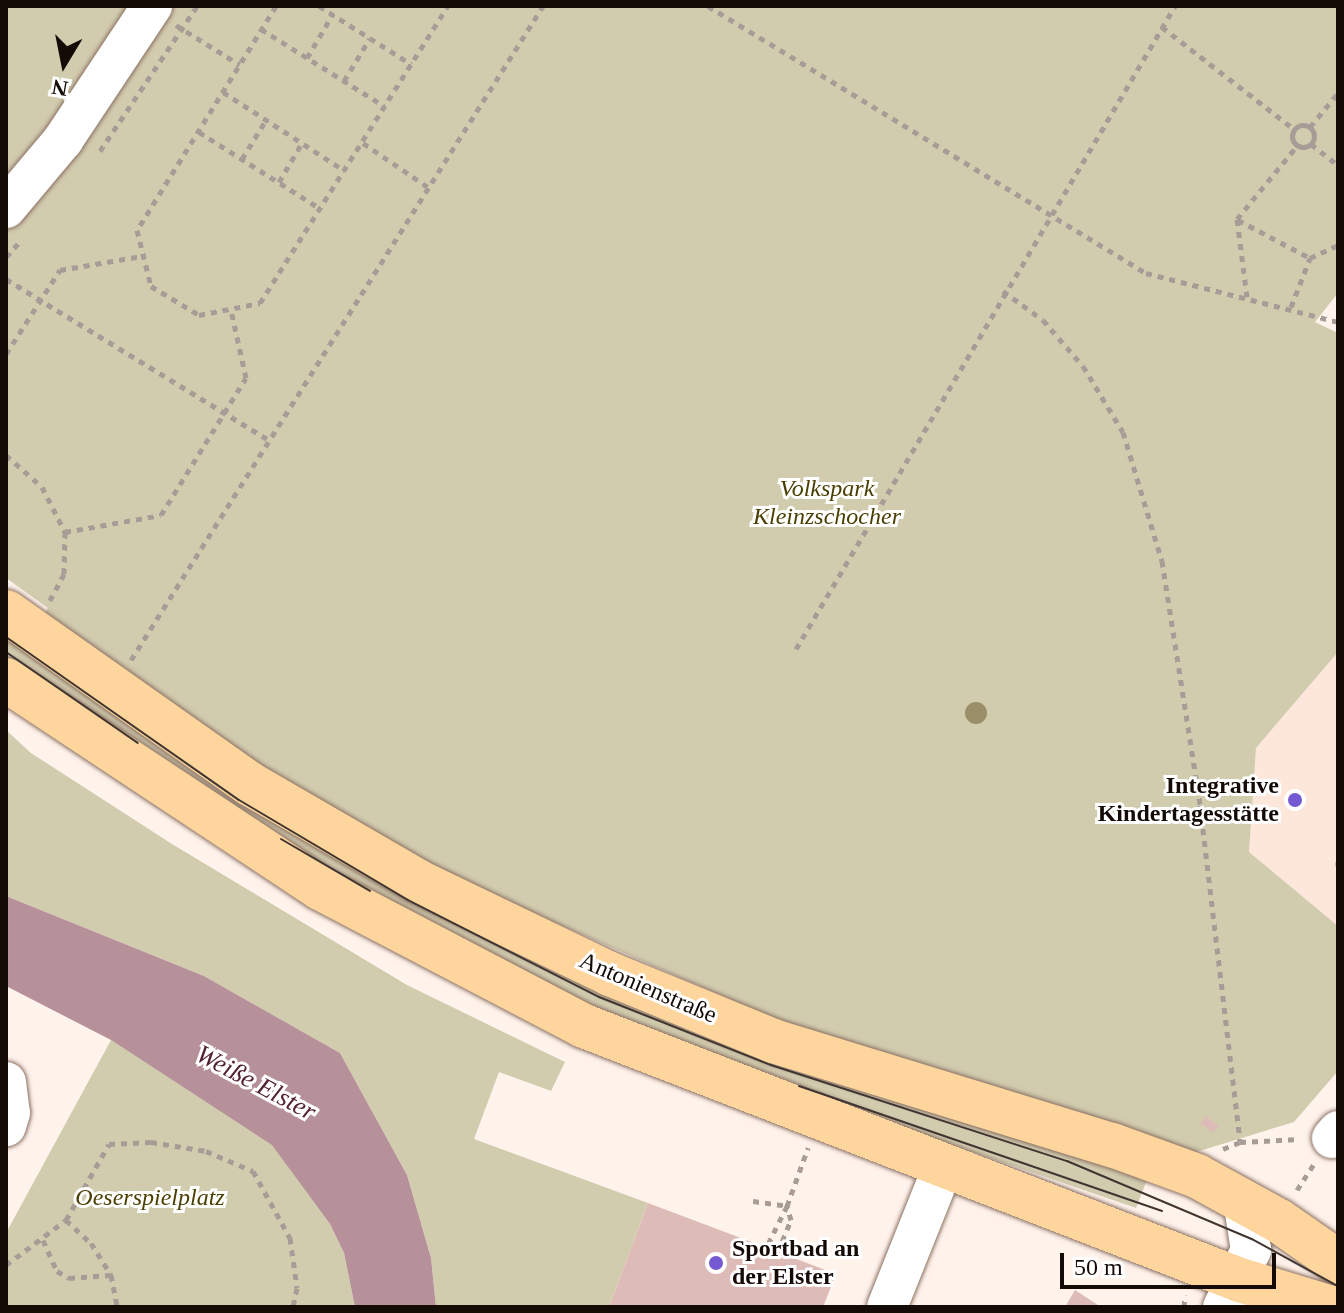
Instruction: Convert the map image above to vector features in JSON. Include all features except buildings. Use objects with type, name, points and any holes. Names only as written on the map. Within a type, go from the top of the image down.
[{"type":"main road","name":"Antonienstraße","points":[[26,609],[113,688],[250,784],[348,843],[610,974],[773,1041],[1112,1145],[1197,1176],[1329,1247]]},
{"type":"main road","points":[[6,680],[220,826],[392,928],[584,1026],[943,1167],[1231,1294],[1329,1307]]},
{"type":"street","points":[[6,208],[63,140],[152,6]]},
{"type":"street","points":[[6,1082],[6,1126]]},
{"type":"street","points":[[887,1307],[943,1167]]},
{"type":"street","points":[[1231,1294],[1252,1239],[1243,1200]]},
{"type":"street","points":[[1231,1294],[1266,1258],[1329,1247]]},
{"type":"path","points":[[276,6],[137,230],[151,286],[199,315],[260,303],[448,6]]},
{"type":"path","points":[[319,6],[411,64]]},
{"type":"path","points":[[113,688],[543,6]]},
{"type":"path","points":[[708,6],[1146,273],[1291,307],[1338,322]]},
{"type":"path","points":[[796,649],[1003,291],[1175,6]]},
{"type":"path","points":[[307,58],[333,14]]},
{"type":"path","points":[[1162,27],[1294,129],[1297,146]]},
{"type":"path","points":[[261,29],[384,106]]},
{"type":"path","points":[[344,81],[370,38]]},
{"type":"path","points":[[201,40],[240,65]]},
{"type":"path","points":[[223,92],[345,171]]},
{"type":"path","points":[[1311,144],[1310,127],[1338,93]]},
{"type":"path","points":[[242,159],[266,120]]},
{"type":"path","points":[[1294,129],[1310,127]]},
{"type":"path","points":[[199,132],[321,209]]},
{"type":"path","points":[[279,182],[302,143]]},
{"type":"path","points":[[362,143],[428,187]]},
{"type":"path","points":[[1247,297],[1237,219],[1297,146],[1311,144],[1338,165]]},
{"type":"path","points":[[1237,219],[1310,258]]},
{"type":"path","points":[[1291,307],[1310,258],[1338,245]]},
{"type":"path","points":[[6,354],[60,270],[142,256]]},
{"type":"path","points":[[6,279],[270,441]]},
{"type":"path","points":[[1003,291],[1043,320],[1083,366],[1123,432],[1162,561],[1200,805],[1240,1142],[1335,1134]]},
{"type":"path","points":[[65,532],[161,515],[246,378],[231,310]]},
{"type":"path","points":[[6,455],[42,487],[65,532],[64,574],[26,609]]},
{"type":"path","points":[[766,1248],[787,1206],[818,1120]]},
{"type":"path","points":[[6,1265],[66,1220],[109,1144],[151,1142],[206,1151],[253,1171],[290,1238],[297,1288],[293,1307]]},
{"type":"path","points":[[1292,1197],[1308,1173]]},
{"type":"path","points":[[753,1201],[787,1206]]},
{"type":"path","points":[[778,1252],[791,1220],[787,1206]]},
{"type":"path","points":[[66,1220],[91,1243],[111,1275],[117,1307]]},
{"type":"path","points":[[43,1240],[57,1271],[69,1278],[111,1275]]},
{"type":"shaded area","name":"Integrative Kindertagesstätte","points":[[1338,652],[1338,926],[1249,852],[1256,748]]},
{"type":"green space","name":"Volkspark Kleinzschocher","points":[[6,6],[1338,6],[1338,293],[1315,322],[1338,333],[1338,652],[1256,748],[1249,852],[1338,926],[1338,1071],[1294,1122],[1193,1153],[777,1020],[451,877],[270,774],[44,614],[48,608],[6,578]]},
{"type":"green space","points":[[6,628],[341,854],[1150,1172],[1136,1208],[652,1042],[327,877],[6,664]]},
{"type":"green space","points":[[6,730],[31,753],[172,844],[407,985],[565,1062],[551,1091],[499,1072],[474,1139],[648,1203],[609,1307],[436,1307],[431,1258],[407,1175],[340,1053],[204,976],[6,896]]},
{"type":"green space","name":"Oeserspielplatz","points":[[111,1040],[272,1144],[330,1224],[344,1253],[355,1307],[6,1307],[6,1233]]},
{"type":"water","name":"Weiße Elster","points":[[6,896],[204,976],[340,1053],[407,1175],[431,1258],[436,1307],[355,1307],[344,1253],[330,1224],[272,1145],[111,1040],[6,986]]},
{"type":"tram line","points":[[6,637],[239,800],[408,900],[599,997],[771,1065],[1067,1161],[1252,1239],[1338,1286]]},
{"type":"tram line","points":[[6,652],[138,743]]},
{"type":"tram line","points":[[281,839],[370,891]]},
{"type":"tram line","points":[[799,1086],[1162,1211]]},
{"type":"place","name":"Integrative Kindertagesstätte","points":[[1295,800]]},
{"type":"place","name":"Sportbad an der Elster","points":[[716,1263]]}]
